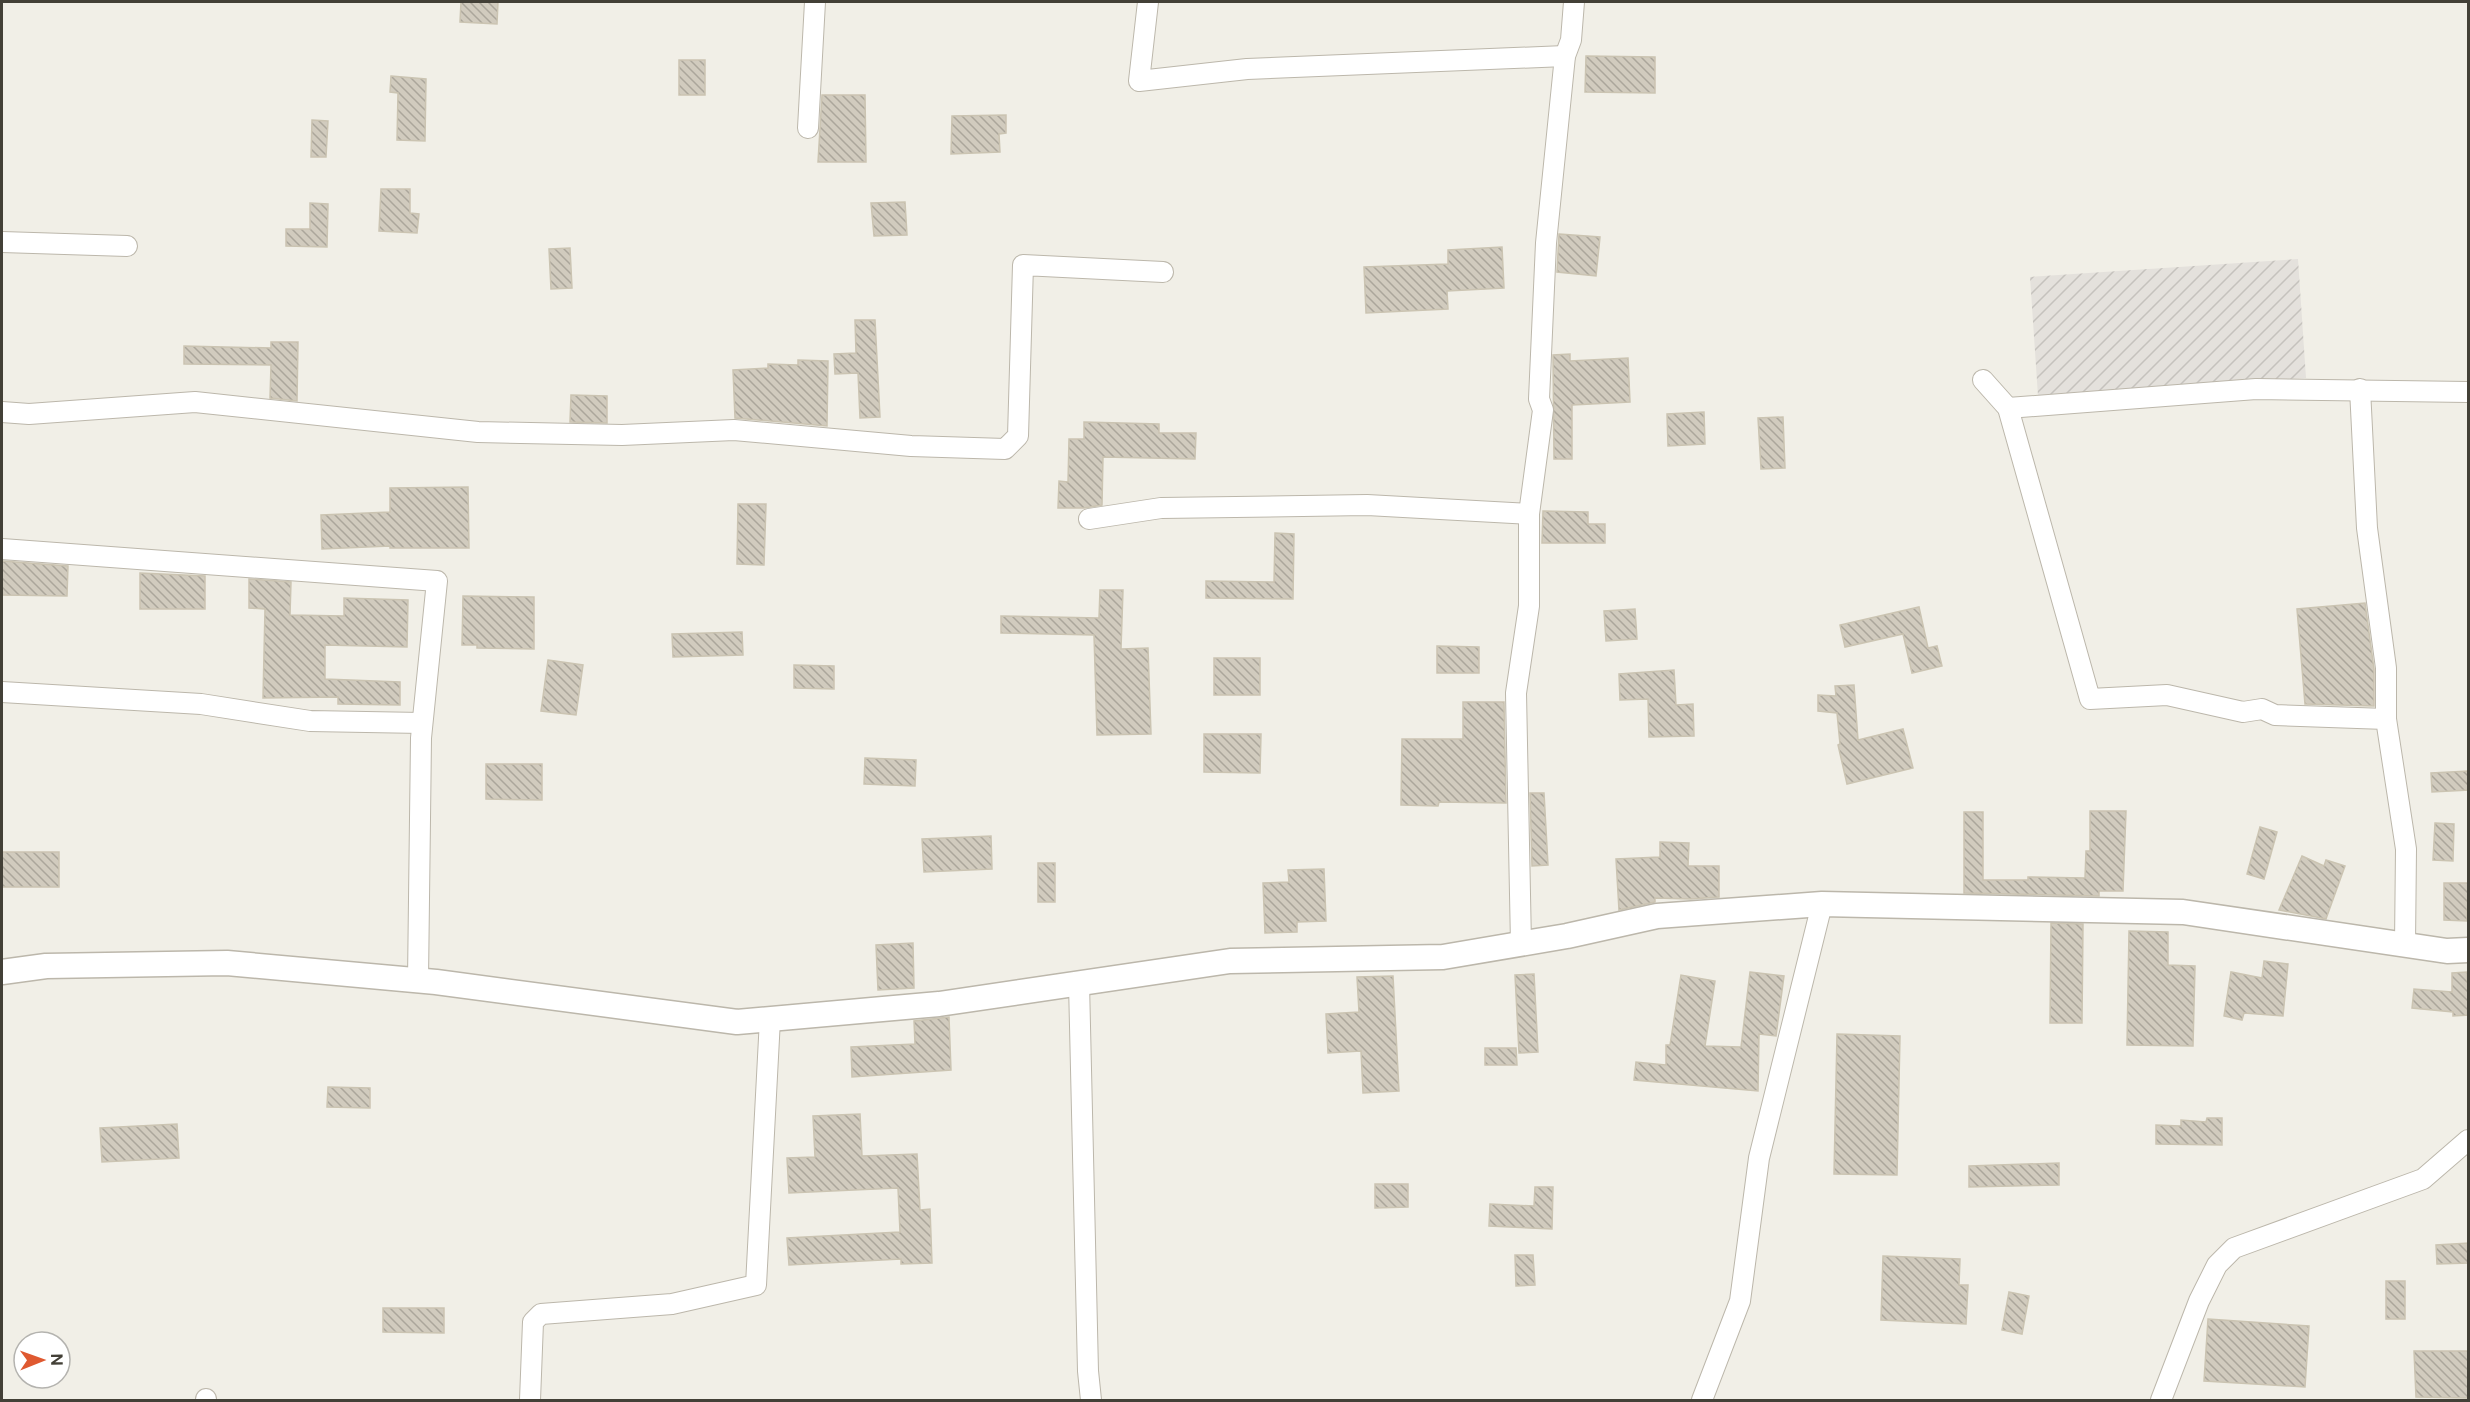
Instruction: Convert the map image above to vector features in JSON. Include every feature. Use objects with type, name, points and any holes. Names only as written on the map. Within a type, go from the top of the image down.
[{"type":"street","points":[[808,128],[815,2]]},
{"type":"street","points":[[1148,2],[1139,81],[1247,69],[1565,57]]},
{"type":"street","points":[[1521,944],[1516,693],[1529,606],[1529,514],[1543,410],[1539,399],[1546,243],[1565,57],[1571,40],[1575,2]]},
{"type":"street","points":[[2,242],[127,246]]},
{"type":"street","points":[[2,412],[29,414],[195,402],[478,432],[622,435],[734,430],[911,446],[1005,449],[1018,436],[1023,265],[1163,272]]},
{"type":"street","points":[[1983,380],[2008,408],[2090,699],[2167,695],[2243,712],[2262,709],[2275,715],[2386,719]]},
{"type":"street","points":[[2008,408],[2256,389],[2469,392]]},
{"type":"street","points":[[2360,389],[2367,528],[2386,669],[2386,719],[2406,849],[2404,944]]},
{"type":"street","points":[[1089,519],[1161,508],[1367,505],[1529,514]]},
{"type":"street","points":[[2,549],[437,581],[422,723],[418,980]]},
{"type":"street","points":[[2,692],[201,704],[310,721],[422,723]]},
{"type":"street","points":[[1702,1401],[1740,1301],[1759,1158],[1822,904]]},
{"type":"street","points":[[2,972],[46,966],[226,963],[418,980],[737,1022],[939,1004],[1230,961],[1443,957],[1521,944],[1657,916],[1822,904],[2183,912],[2447,951],[2469,950]]},
{"type":"street","points":[[1079,983],[1088,1371],[1091,1401]]},
{"type":"street","points":[[530,1401],[533,1322],[541,1314],[672,1304],[756,1286],[770,1019]]},
{"type":"street","points":[[2161,1401],[2199,1301],[2217,1265],[2234,1248],[2423,1179],[2469,1140]]},
{"type":"shaded area","points":[[2298,259],[2306,378],[2038,396],[2030,277]]},
{"type":"building","points":[[461,2],[498,2],[497,24],[460,22]]},
{"type":"building","points":[[1586,56],[1655,57],[1655,93],[1585,92]]},
{"type":"building","points":[[679,60],[705,60],[705,95],[679,95]]},
{"type":"building","points":[[391,76],[426,79],[425,141],[397,140],[398,93],[390,92]]},
{"type":"building","points":[[822,95],[865,95],[866,162],[818,162]]},
{"type":"building","points":[[1006,115],[1006,133],[999,134],[1000,152],[951,154],[952,116]]},
{"type":"building","points":[[312,120],[328,121],[326,157],[311,157]]},
{"type":"building","points":[[381,189],[410,189],[410,213],[419,214],[417,233],[379,231]]},
{"type":"building","points":[[905,202],[907,235],[874,236],[871,203]]},
{"type":"building","points":[[310,203],[328,204],[327,247],[286,246],[286,229],[310,229]]},
{"type":"building","points":[[1559,234],[1600,237],[1596,276],[1557,272]]},
{"type":"building","points":[[1502,247],[1504,288],[1447,291],[1448,309],[1366,313],[1364,267],[1448,264],[1448,250]]},
{"type":"building","points":[[570,248],[572,288],[551,289],[549,249]]},
{"type":"building","points":[[855,320],[875,320],[880,417],[860,418],[858,373],[835,374],[834,354],[856,353]]},
{"type":"building","points":[[271,342],[298,342],[297,401],[270,398],[271,365],[184,364],[184,346],[271,348]]},
{"type":"building","points":[[1570,354],[1570,361],[1628,358],[1630,402],[1572,405],[1572,459],[1554,459],[1553,355]]},
{"type":"building","points":[[798,360],[828,361],[827,426],[735,418],[733,370],[768,368],[768,364],[798,365]]},
{"type":"building","points":[[571,395],[607,396],[607,423],[570,422]]},
{"type":"building","points":[[1704,412],[1705,444],[1668,446],[1667,414]]},
{"type":"building","points":[[1783,417],[1785,468],[1761,469],[1758,418]]},
{"type":"building","points":[[1084,422],[1159,424],[1159,433],[1196,433],[1195,459],[1103,457],[1102,505],[1058,508],[1059,481],[1068,482],[1069,439],[1084,439]]},
{"type":"building","points":[[468,487],[469,548],[390,548],[390,546],[322,549],[321,515],[390,512],[390,488]]},
{"type":"building","points":[[738,504],[766,504],[764,565],[737,564]]},
{"type":"building","points":[[1543,511],[1588,512],[1588,524],[1605,524],[1605,543],[1542,543]]},
{"type":"building","points":[[1275,533],[1294,534],[1293,599],[1206,598],[1206,581],[1274,582]]},
{"type":"building","points":[[2,561],[68,566],[67,596],[2,595]]},
{"type":"building","points":[[140,573],[205,576],[205,609],[140,609]]},
{"type":"building","points":[[249,579],[291,582],[290,615],[344,616],[344,598],[408,600],[407,647],[325,645],[325,679],[400,682],[400,705],[338,704],[338,697],[263,698],[265,609],[249,608]]},
{"type":"building","points":[[1100,590],[1123,590],[1121,649],[1148,648],[1151,734],[1097,735],[1094,635],[1001,633],[1001,616],[1099,618]]},
{"type":"building","points":[[463,596],[534,597],[534,649],[477,648],[477,645],[462,645]]},
{"type":"building","points":[[2365,603],[2374,669],[2374,706],[2305,704],[2297,609]]},
{"type":"building","points":[[1919,607],[1928,648],[1937,646],[1942,666],[1912,673],[1903,634],[1845,647],[1840,625]]},
{"type":"building","points":[[1635,609],[1637,639],[1606,641],[1604,611]]},
{"type":"building","points":[[742,632],[743,655],[673,657],[672,634]]},
{"type":"building","points":[[1437,646],[1479,647],[1479,673],[1437,673]]},
{"type":"building","points":[[1214,658],[1260,658],[1260,695],[1214,695]]},
{"type":"building","points":[[548,660],[583,665],[576,715],[541,711]]},
{"type":"building","points":[[794,665],[834,666],[834,689],[794,688]]},
{"type":"building","points":[[1674,670],[1676,705],[1693,704],[1694,736],[1649,737],[1648,699],[1620,700],[1619,674]]},
{"type":"building","points":[[1854,685],[1858,740],[1903,729],[1913,768],[1847,784],[1838,745],[1840,744],[1837,713],[1818,711],[1818,695],[1836,696],[1835,686]]},
{"type":"building","points":[[1463,702],[1504,702],[1506,803],[1439,802],[1438,806],[1401,805],[1402,739],[1463,739]]},
{"type":"building","points":[[1204,734],[1261,734],[1260,773],[1204,772]]},
{"type":"building","points":[[865,758],[916,760],[915,786],[864,784]]},
{"type":"building","points":[[486,764],[542,764],[542,800],[486,799]]},
{"type":"building","points":[[2469,771],[2469,790],[2432,792],[2431,773]]},
{"type":"building","points":[[1530,793],[1544,793],[1548,865],[1532,866]]},
{"type":"building","points":[[2090,811],[2126,811],[2123,891],[2099,891],[2099,896],[1964,893],[1964,812],[1983,812],[1983,880],[2028,880],[2028,877],[2085,878],[2086,851],[2090,851]]},
{"type":"building","points":[[2435,823],[2454,824],[2453,861],[2433,860]]},
{"type":"building","points":[[2260,827],[2277,832],[2264,879],[2247,874]]},
{"type":"building","points":[[991,836],[992,869],[924,872],[922,839]]},
{"type":"building","points":[[1660,842],[1689,843],[1688,866],[1719,866],[1719,897],[1655,898],[1655,902],[1619,910],[1616,859],[1660,857]]},
{"type":"building","points":[[2,852],[59,852],[59,887],[2,887]]},
{"type":"building","points":[[2302,856],[2324,866],[2326,860],[2345,866],[2326,919],[2279,910]]},
{"type":"building","points":[[1038,863],[1055,863],[1055,902],[1038,902]]},
{"type":"building","points":[[1324,869],[1326,921],[1297,922],[1297,932],[1265,933],[1263,883],[1289,882],[1288,870]]},
{"type":"building","points":[[2444,883],[2468,883],[2467,921],[2444,920]]},
{"type":"building","points":[[2051,923],[2083,924],[2082,1023],[2050,1023]]},
{"type":"building","points":[[2129,931],[2168,932],[2168,965],[2195,966],[2193,1046],[2127,1045]]},
{"type":"building","points":[[913,943],[914,988],[878,990],[876,945]]},
{"type":"building","points":[[2264,961],[2288,964],[2283,1016],[2244,1013],[2242,1020],[2224,1016],[2231,972],[2262,978]]},
{"type":"building","points":[[1750,972],[1784,976],[1776,1036],[1759,1034],[1758,1091],[1634,1080],[1636,1062],[1666,1065],[1666,1045],[1670,1045],[1681,975],[1715,981],[1705,1046],[1741,1047]]},
{"type":"building","points":[[2467,972],[2469,1015],[2453,1016],[2453,1012],[2412,1008],[2414,989],[2452,992],[2452,973]]},
{"type":"building","points":[[1534,974],[1538,1052],[1519,1053],[1515,975]]},
{"type":"building","points":[[1393,976],[1399,1091],[1363,1093],[1361,1051],[1328,1053],[1326,1014],[1359,1012],[1357,977]]},
{"type":"building","points":[[949,1017],[951,1070],[852,1077],[851,1047],[915,1044],[914,1021]]},
{"type":"building","points":[[1837,1034],[1900,1036],[1897,1175],[1834,1174]]},
{"type":"building","points":[[1485,1048],[1516,1048],[1517,1065],[1485,1065]]},
{"type":"building","points":[[328,1087],[370,1088],[370,1108],[327,1107]]},
{"type":"building","points":[[860,1114],[862,1156],[917,1154],[920,1210],[930,1209],[932,1263],[901,1264],[901,1259],[789,1265],[787,1238],[900,1232],[898,1188],[789,1193],[787,1158],[815,1157],[813,1116]]},
{"type":"building","points":[[2207,1118],[2222,1118],[2222,1145],[2156,1144],[2156,1125],[2181,1126],[2181,1120],[2206,1122]]},
{"type":"building","points":[[177,1124],[179,1158],[102,1162],[100,1128]]},
{"type":"building","points":[[2059,1163],[2059,1185],[1969,1187],[1969,1166]]},
{"type":"building","points":[[1375,1184],[1408,1184],[1408,1207],[1375,1208]]},
{"type":"building","points":[[1535,1187],[1553,1187],[1552,1229],[1489,1226],[1490,1204],[1534,1206]]},
{"type":"building","points":[[2469,1243],[2469,1263],[2437,1264],[2436,1245]]},
{"type":"building","points":[[1515,1255],[1533,1255],[1535,1285],[1516,1286]]},
{"type":"building","points":[[1883,1256],[1960,1259],[1959,1285],[1968,1285],[1966,1324],[1881,1320]]},
{"type":"building","points":[[2386,1281],[2405,1281],[2405,1319],[2386,1319]]},
{"type":"building","points":[[2009,1292],[2029,1296],[2022,1334],[2002,1330]]},
{"type":"building","points":[[383,1308],[444,1308],[444,1333],[383,1332]]},
{"type":"building","points":[[2208,1319],[2309,1326],[2305,1387],[2204,1381]]},
{"type":"building","points":[[2414,1351],[2468,1351],[2468,1398],[2416,1397]]}]
